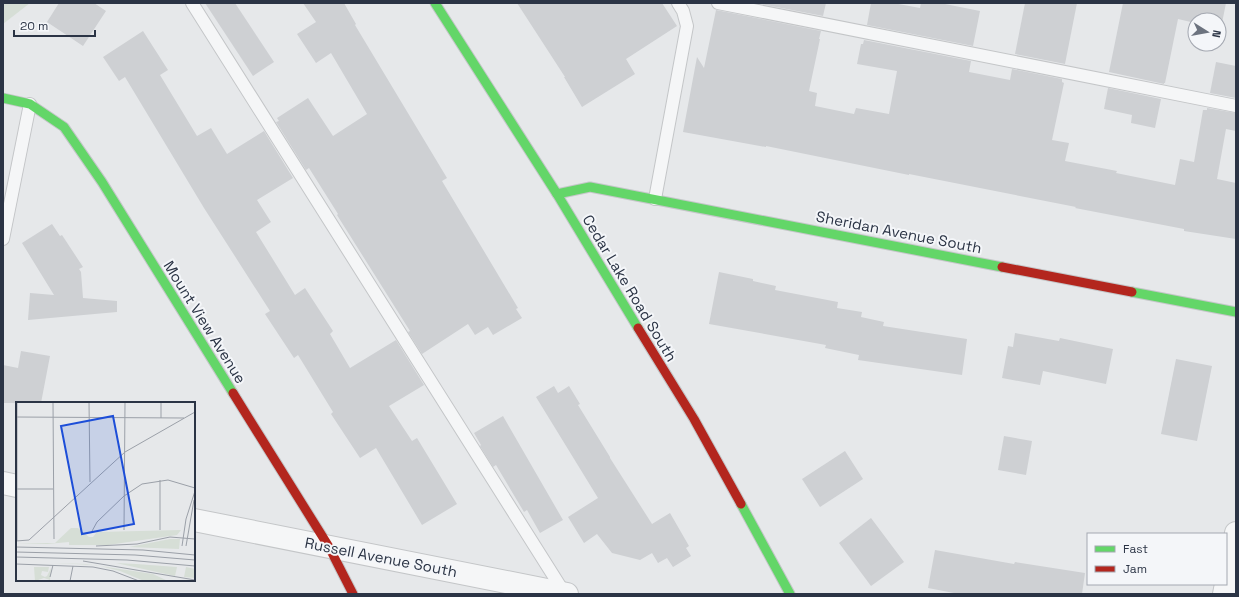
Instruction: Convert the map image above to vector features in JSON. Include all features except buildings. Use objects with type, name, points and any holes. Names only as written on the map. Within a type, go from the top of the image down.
[{"type":"street","name":"Cedar Lake Road South","points":[[435,3],[557,194],[694,419],[790,594]]},
{"type":"street","name":"Mount View Avenue","points":[[3,98],[30,104],[64,127],[102,182],[329,547],[353,594]]},
{"type":"street","name":"Sheridan Avenue South","points":[[557,194],[590,187],[1236,312]]},
{"type":"street","points":[[3,483],[16,486]]},
{"type":"street","name":"Russell Avenue South","points":[[195,520],[565,594]]},
{"type":"street","points":[[1227,579],[1236,533]]},
{"type":"lane","points":[[192,3],[565,594]]},
{"type":"lane","points":[[655,199],[687,26],[683,11],[678,3]]},
{"type":"lane","points":[[718,3],[1236,106]]},
{"type":"lane","points":[[3,239],[30,104]]},
{"type":"shaded area","points":[[3,3],[30,3],[3,24]]},
{"type":"traffic: fast","points":[[435,3],[557,194],[638,328]]},
{"type":"traffic: fast","points":[[3,98],[30,104],[64,127],[102,182],[233,393]]},
{"type":"traffic: fast","points":[[557,194],[590,187],[1002,267]]},
{"type":"traffic: fast","points":[[1132,292],[1236,312]]},
{"type":"traffic: fast","points":[[741,504],[790,594]]},
{"type":"traffic: jam","points":[[1002,267],[1132,292]]},
{"type":"traffic: jam","points":[[638,328],[694,419],[741,504]]},
{"type":"traffic: jam","points":[[233,393],[329,547],[353,594]]}]
